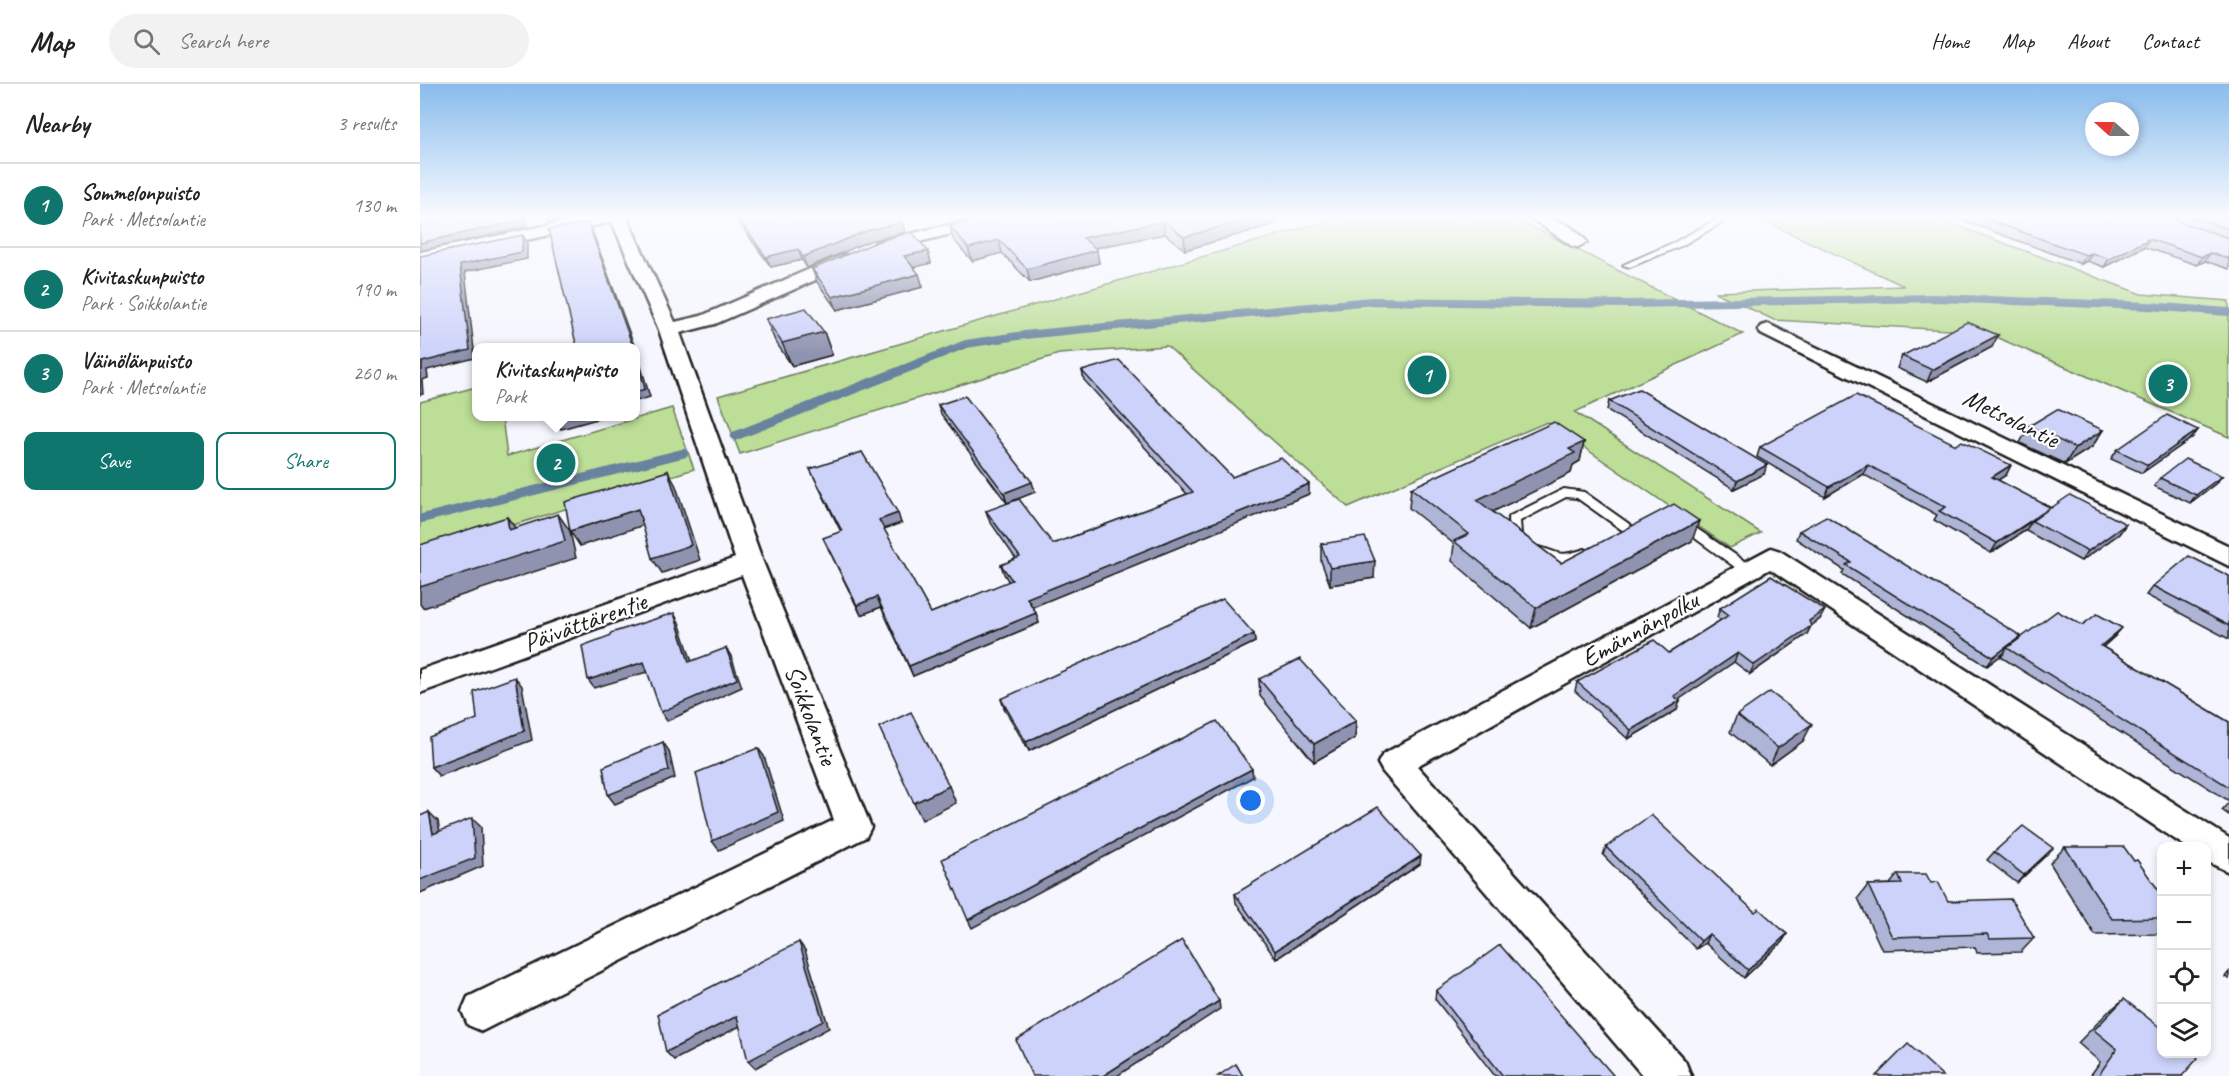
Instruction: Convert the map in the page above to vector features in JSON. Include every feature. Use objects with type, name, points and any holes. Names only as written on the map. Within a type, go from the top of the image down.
[{"type":"street","name":"Soikkolantie","points":[[482,1011],[854,827],[750,562],[669,330],[638,262]]},
{"type":"street","points":[[669,330],[708,320],[841,262]]},
{"type":"street","name":"Metsolantie","points":[[1768,330],[2229,557]]},
{"type":"street","name":"Emännänpolku","points":[[1670,1076],[1394,763],[1771,557],[2229,857]]},
{"type":"street","name":"Päivättärentie","points":[[420,682],[750,562]]},
{"type":"lane","points":[[1627,265],[1634,262]]},
{"type":"lane","points":[[1594,549],[1576,558],[1550,559],[1515,536],[1514,519],[1564,494],[1580,495],[1625,531],[1645,521]]},
{"type":"lane","points":[[1664,518],[1676,519],[1748,570]]},
{"type":"green space","points":[[1183,262],[1602,262],[1743,334],[1575,412],[1761,533],[1730,548],[1547,422],[1348,507],[1167,346],[1059,354],[740,454],[718,396]]},
{"type":"green space","points":[[1853,262],[2056,262],[2141,294],[2229,301],[2229,437],[1984,332],[1774,320],[1715,292],[1904,286]]},
{"type":"green space","points":[[472,388],[472,421],[503,421],[507,456],[627,421],[640,421],[640,417],[672,408],[694,469],[420,554],[420,402]]},
{"type":"building","points":[[420,262],[473,262],[460,265],[470,350],[422,362],[420,371]]},
{"type":"building","points":[[557,262],[602,262],[631,343],[576,343]]},
{"type":"building","points":[[828,262],[909,262],[919,274],[832,297],[812,269]]},
{"type":"building","points":[[1021,262],[1052,262],[1027,269]]},
{"type":"building","points":[[806,308],[824,332],[782,343],[766,319]]},
{"type":"building","points":[[1967,322],[1998,335],[1932,370],[1902,356]]},
{"type":"building","points":[[1119,360],[1232,477],[1281,458],[1309,484],[1027,598],[1036,613],[909,666],[877,597],[857,605],[823,538],[842,531],[810,469],[862,452],[898,513],[879,520],[931,613],[1012,580],[1001,565],[1020,557],[986,511],[1019,499],[1053,544],[1193,492],[1082,371]]},
{"type":"building","points":[[640,370],[645,389],[640,391]]},
{"type":"building","points":[[1639,389],[1767,465],[1737,481],[1609,401]]},
{"type":"building","points":[[1856,395],[1956,445],[1962,441],[2011,465],[1992,477],[2051,508],[2070,495],[2126,524],[2088,551],[2032,521],[2050,508],[1997,543],[1939,511],[1946,507],[1868,465],[1829,487],[1760,447]]},
{"type":"building","points":[[965,396],[1032,482],[1004,493],[938,405]]},
{"type":"building","points":[[2057,409],[2103,430],[2075,448],[2029,426]]},
{"type":"building","points":[[2167,415],[2198,430],[2148,465],[2117,450]]},
{"type":"building","points":[[1554,422],[1584,442],[1569,449],[1575,453],[1477,500],[1561,563],[1674,504],[1699,521],[1536,608],[1454,541],[1469,534],[1411,488]]},
{"type":"building","points":[[2185,459],[2222,476],[2196,495],[2160,478]]},
{"type":"building","points":[[668,471],[691,545],[652,558],[638,509],[570,531],[565,502]]},
{"type":"building","points":[[558,514],[565,541],[420,587],[420,545],[507,517],[509,530]]},
{"type":"building","points":[[1826,516],[2021,636],[1993,657],[1846,565],[1851,562],[1799,531]]},
{"type":"building","points":[[1365,537],[1375,561],[1330,568],[1321,544]]},
{"type":"building","points":[[2189,556],[2229,576],[2229,626],[2153,586]]},
{"type":"building","points":[[1771,576],[1825,610],[1809,621],[1811,626],[1754,665],[1738,653],[1674,696],[1680,701],[1631,730],[1577,682],[1654,640],[1669,653],[1729,615],[1720,608]]},
{"type":"building","points":[[1223,599],[1254,634],[1026,742],[1001,699]]},
{"type":"building","points":[[2057,611],[2082,625],[2097,614],[2122,628],[2101,646],[2229,722],[2229,787],[2007,648]]},
{"type":"building","points":[[674,613],[689,662],[726,648],[737,679],[661,712],[644,662],[588,680],[582,646],[609,636],[611,633]]},
{"type":"building","points":[[1300,659],[1356,721],[1314,744],[1259,679]]},
{"type":"building","points":[[515,677],[524,731],[431,767],[429,737],[477,719],[474,692]]},
{"type":"building","points":[[1770,692],[1812,724],[1778,748],[1737,715]]},
{"type":"building","points":[[911,712],[949,786],[914,803],[879,727]]},
{"type":"building","points":[[1217,721],[1252,769],[968,920],[942,859]]},
{"type":"building","points":[[663,742],[669,770],[608,795],[603,767]]},
{"type":"building","points":[[758,748],[778,812],[712,841],[696,773]]},
{"type":"building","points":[[1378,807],[1421,856],[1275,951],[1235,894]]},
{"type":"building","points":[[429,812],[433,834],[472,818],[475,858],[420,880],[420,816]]},
{"type":"building","points":[[1651,815],[1755,912],[1759,909],[1787,934],[1748,970],[1709,934],[1701,941],[1606,847]]},
{"type":"building","points":[[2023,826],[2053,848],[2024,875],[1994,852]]},
{"type":"building","points":[[2065,847],[2124,847],[2134,861],[2137,860],[2157,888],[2157,918],[2112,919]]},
{"type":"building","points":[[1898,874],[1926,874],[1931,883],[1938,882],[1948,901],[2011,899],[2034,938],[1990,939],[1987,934],[1892,937],[1868,885],[1902,884]]},
{"type":"building","points":[[1182,940],[1219,1001],[1103,1076],[1032,1076],[1016,1040]]},
{"type":"building","points":[[799,942],[823,1021],[748,1061],[737,1016],[666,1052],[658,1014]]},
{"type":"building","points":[[1500,945],[1612,1076],[1503,1076],[1436,991]]},
{"type":"building","points":[[2124,999],[2157,1025],[2157,1058],[2198,1058],[2182,1076],[2098,1076],[2117,1049],[2094,1030]]},
{"type":"building","points":[[1908,1044],[1943,1076],[1876,1076]]},
{"type":"building","points":[[1236,1064],[1243,1076],[1218,1076]]},
{"type":"waterway","points":[[916,364],[966,344],[1024,335],[1371,301],[1627,304],[1936,298],[2148,306],[2229,312]]},
{"type":"waterway","points":[[735,436],[920,363]]},
{"type":"waterway","points":[[420,519],[684,453]]},
{"type":"place","name":"Sommelonpuisto","points":[[1427,375]]},
{"type":"place","name":"Väinölänpuisto","points":[[2168,384]]},
{"type":"place","name":"Kivitaskunpuisto","points":[[556,463]]}]
